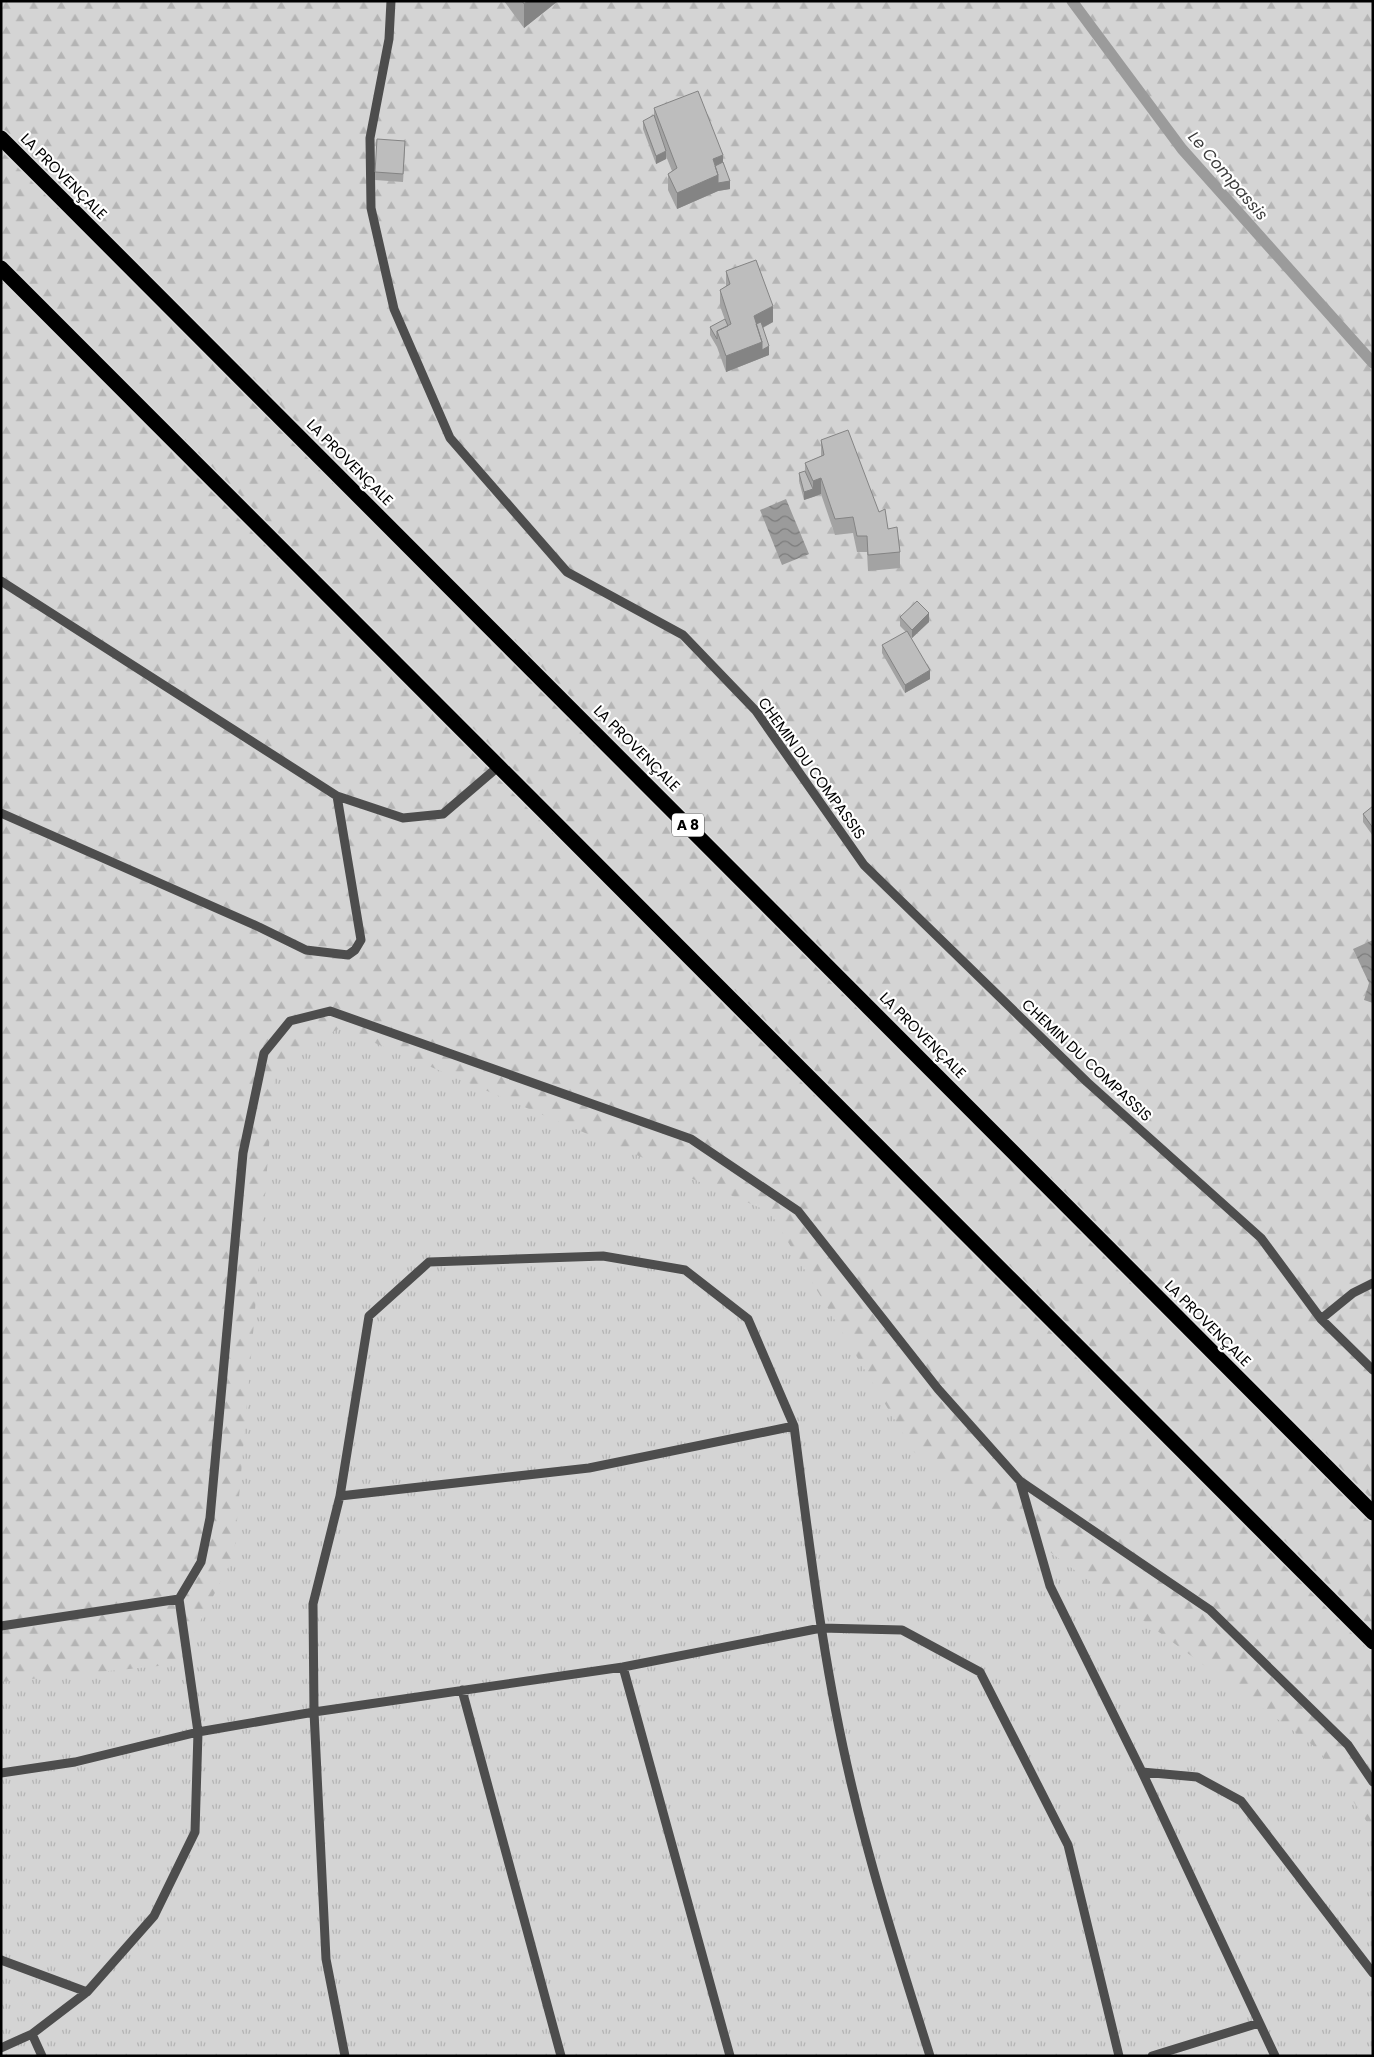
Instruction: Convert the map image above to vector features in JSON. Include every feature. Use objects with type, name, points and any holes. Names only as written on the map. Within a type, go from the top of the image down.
[{"type":"highway","name":"LA PROVENÇALE","points":[[1,138],[1373,1513]]},
{"type":"highway","points":[[1,268],[1373,1642]]},
{"type":"street","name":"CHEMIN DU COMPASSIS","points":[[391,1],[389,39],[370,138],[371,208],[394,309],[450,438],[567,572],[683,635],[756,710],[864,865],[1087,1082],[1260,1238],[1321,1319],[1373,1370]]},
{"type":"street","points":[[1,581],[337,796],[385,814],[403,818],[443,814],[499,766]]},
{"type":"street","points":[[1,813],[259,927],[306,950],[348,955],[356,950],[361,940],[337,796]]},
{"type":"street","points":[[1,2048],[32,2034],[87,1992],[154,1916],[195,1832],[198,1732],[179,1599],[201,1562],[210,1518],[243,1153],[264,1053],[290,1022],[330,1011],[691,1139],[798,1211],[938,1388],[1020,1480],[1210,1610],[1348,1745],[1373,1782]]},
{"type":"street","points":[[345,2056],[326,1959],[314,1712],[313,1604],[340,1496],[369,1316],[429,1262],[603,1256],[685,1270],[748,1319],[794,1426],[821,1628],[854,1794],[902,1966],[930,2056]]},
{"type":"street","points":[[1321,1319],[1353,1293],[1373,1283]]},
{"type":"street","points":[[340,1496],[589,1468],[794,1426]]},
{"type":"street","points":[[1020,1480],[1050,1586],[1142,1772],[1275,2056]]},
{"type":"street","points":[[1,1626],[179,1599]]},
{"type":"street","points":[[1,1773],[75,1762],[198,1732],[314,1712],[623,1667],[821,1628],[902,1630],[980,1672],[1068,1845],[1119,2056]]},
{"type":"street","points":[[623,1667],[730,2056]]},
{"type":"street","points":[[462,1690],[561,2056]]},
{"type":"street","points":[[1142,1772],[1197,1777],[1241,1801],[1373,1973]]},
{"type":"street","points":[[1,1960],[87,1992]]},
{"type":"street","points":[[1152,2056],[1259,2023]]},
{"type":"street","points":[[32,2034],[42,2056]]},
{"type":"green space","points":[[1,1],[1373,1],[1373,2056],[1,2056]]},
{"type":"green space","points":[[340,1028],[770,1212],[914,1452],[1318,1749],[1373,1831],[1373,2056],[1,2056],[1,1682],[178,1664],[234,1556],[276,1064]]},
{"type":"water","points":[[786,499],[809,554],[782,565],[760,510]]},
{"type":"water","points":[[1373,940],[1373,1003],[1364,1000],[1369,983],[1353,949]]},
{"type":"building","points":[[698,91],[723,155],[713,159],[718,175],[677,193],[668,174],[677,168],[654,108]]},
{"type":"building","points":[[654,115],[666,151],[656,156],[643,121]]},
{"type":"building","points":[[377,139],[405,141],[403,174],[375,172]]},
{"type":"building","points":[[723,162],[730,181],[718,183],[715,166]]},
{"type":"building","points":[[756,260],[773,306],[754,316],[762,342],[726,356],[717,331],[731,324],[720,290],[730,284],[726,271]]},
{"type":"building","points":[[725,319],[728,326],[717,331],[717,339],[710,327]]},
{"type":"building","points":[[761,322],[769,346],[762,350],[762,342],[756,324]]},
{"type":"building","points":[[848,430],[879,512],[885,509],[888,529],[897,527],[900,552],[868,555],[867,536],[857,536],[853,517],[835,519],[821,478],[813,481],[805,463],[824,455],[821,440]]},
{"type":"building","points":[[805,471],[813,489],[804,492],[799,473]]},
{"type":"building","points":[[917,601],[929,613],[912,630],[900,617]]},
{"type":"building","points":[[907,631],[930,670],[905,685],[882,645]]},
{"type":"building","points":[[1373,806],[1373,828],[1363,814]]},
{"type":"waterway","name":"Le Compassis","points":[[1072,1],[1182,149],[1373,363]]}]
